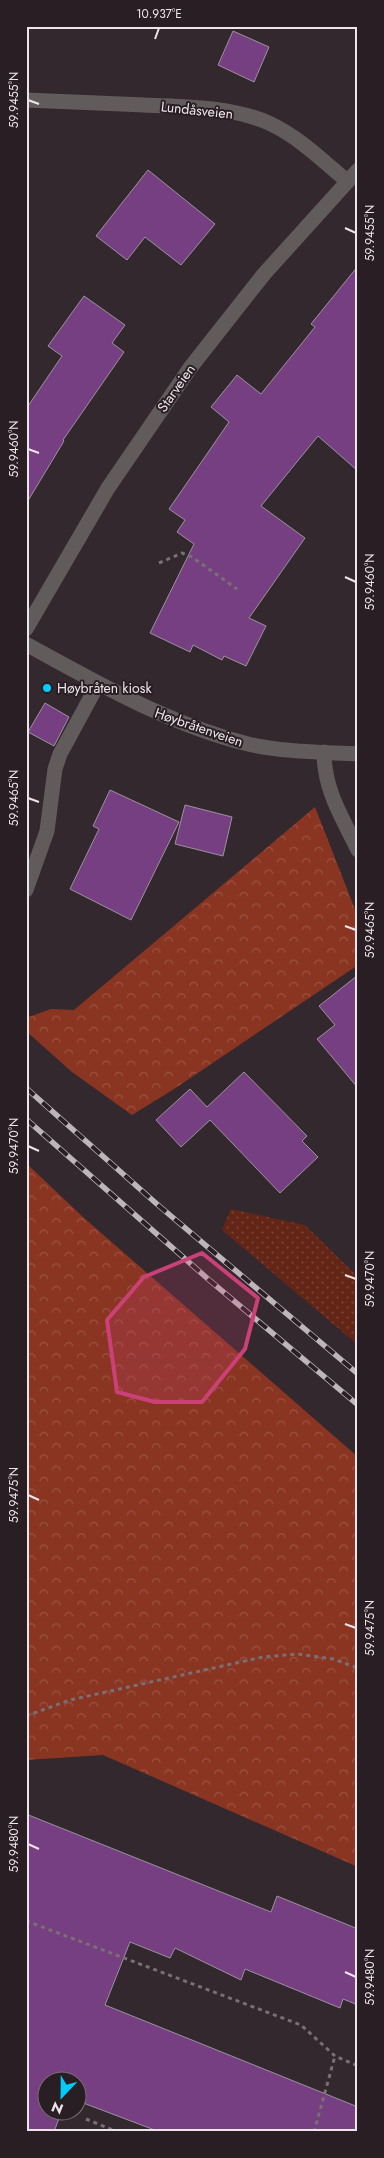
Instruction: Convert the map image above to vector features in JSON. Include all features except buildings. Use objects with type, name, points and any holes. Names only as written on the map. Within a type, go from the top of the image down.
[{"type":"street","name":"Lundåsveien","points":[[26,100],[222,110],[270,124],[297,139],[347,181]]},
{"type":"street","name":"Starveien","points":[[26,629],[108,488],[190,368],[264,274],[358,170]]},
{"type":"street","name":"Høybråtenveien","points":[[26,644],[134,702],[214,734],[250,744],[358,754]]},
{"type":"street","points":[[26,890],[47,831],[55,769],[60,754],[98,684]]},
{"type":"street","points":[[324,752],[324,771],[329,790],[358,850]]},
{"type":"path","points":[[159,562],[182,554],[192,557],[237,589]]},
{"type":"path","points":[[26,1716],[70,1700],[263,1657],[298,1654],[333,1659],[358,1668]]},
{"type":"path","points":[[26,1923],[29,1922],[301,2024],[335,2056],[358,2066]]},
{"type":"path","points":[[314,2132],[335,2056]]},
{"type":"path","points":[[88,2120],[118,2132]]},
{"type":"highlighted area","points":[[202,1253],[258,1298],[245,1349],[202,1402],[155,1402],[117,1392],[107,1320],[144,1277]]},
{"type":"shaded area","points":[[231,1209],[305,1225],[358,1277],[358,1345],[222,1230]]},
{"type":"green space","points":[[315,807],[358,917],[358,965],[174,1089],[132,1115],[72,1072],[26,1031],[26,1018],[51,1009],[74,1010]]},
{"type":"green space","points":[[26,1163],[84,1218],[358,1457],[358,1867],[103,1755],[26,1760]]},
{"type":"railway","points":[[26,1088],[158,1205],[358,1374]]},
{"type":"railway","points":[[26,1119],[208,1279],[358,1405]]},
{"type":"place","name":"Høybråten kiosk","points":[[47,688]]}]
